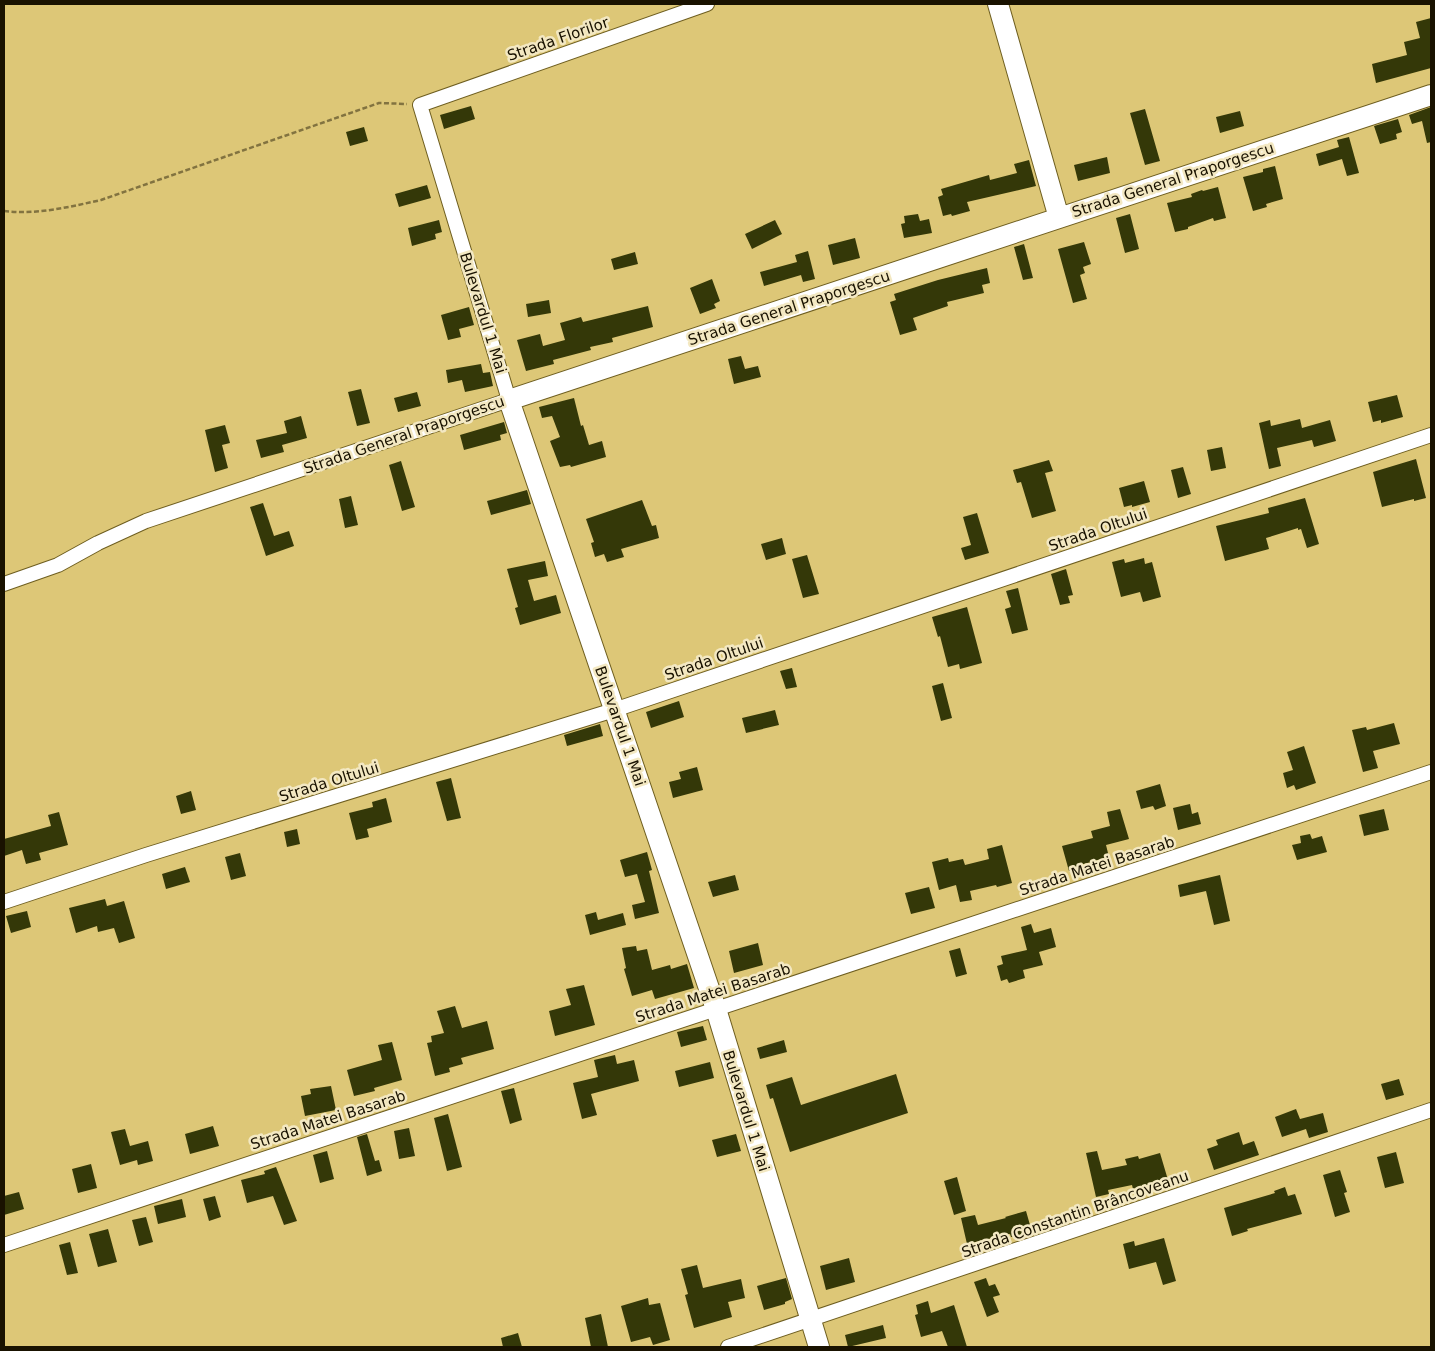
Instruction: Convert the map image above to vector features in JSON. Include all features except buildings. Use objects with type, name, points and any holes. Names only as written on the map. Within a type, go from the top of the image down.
[{"type":"street","name":"Strada Florilor","points":[[420,104],[707,4]]},
{"type":"street","points":[[998,4],[1060,218]]},
{"type":"street","name":"Strada General Praporgescu","points":[[4,584],[58,565],[98,543],[146,521],[1431,94]]},
{"type":"street","name":"Bulevardul 1 Mai","points":[[420,104],[509,400],[716,1009],[819,1347]]},
{"type":"street","name":"Strada Oltului","points":[[4,902],[146,855],[614,710],[1431,435]]},
{"type":"street","name":"Strada Matei Basarab","points":[[4,1245],[1431,772]]},
{"type":"street","name":"Strada Constantin Brâncoveanu","points":[[728,1347],[1431,1110]]},
{"type":"path","points":[[4,211],[20,213],[62,209],[101,200],[379,102],[420,104]]}]
